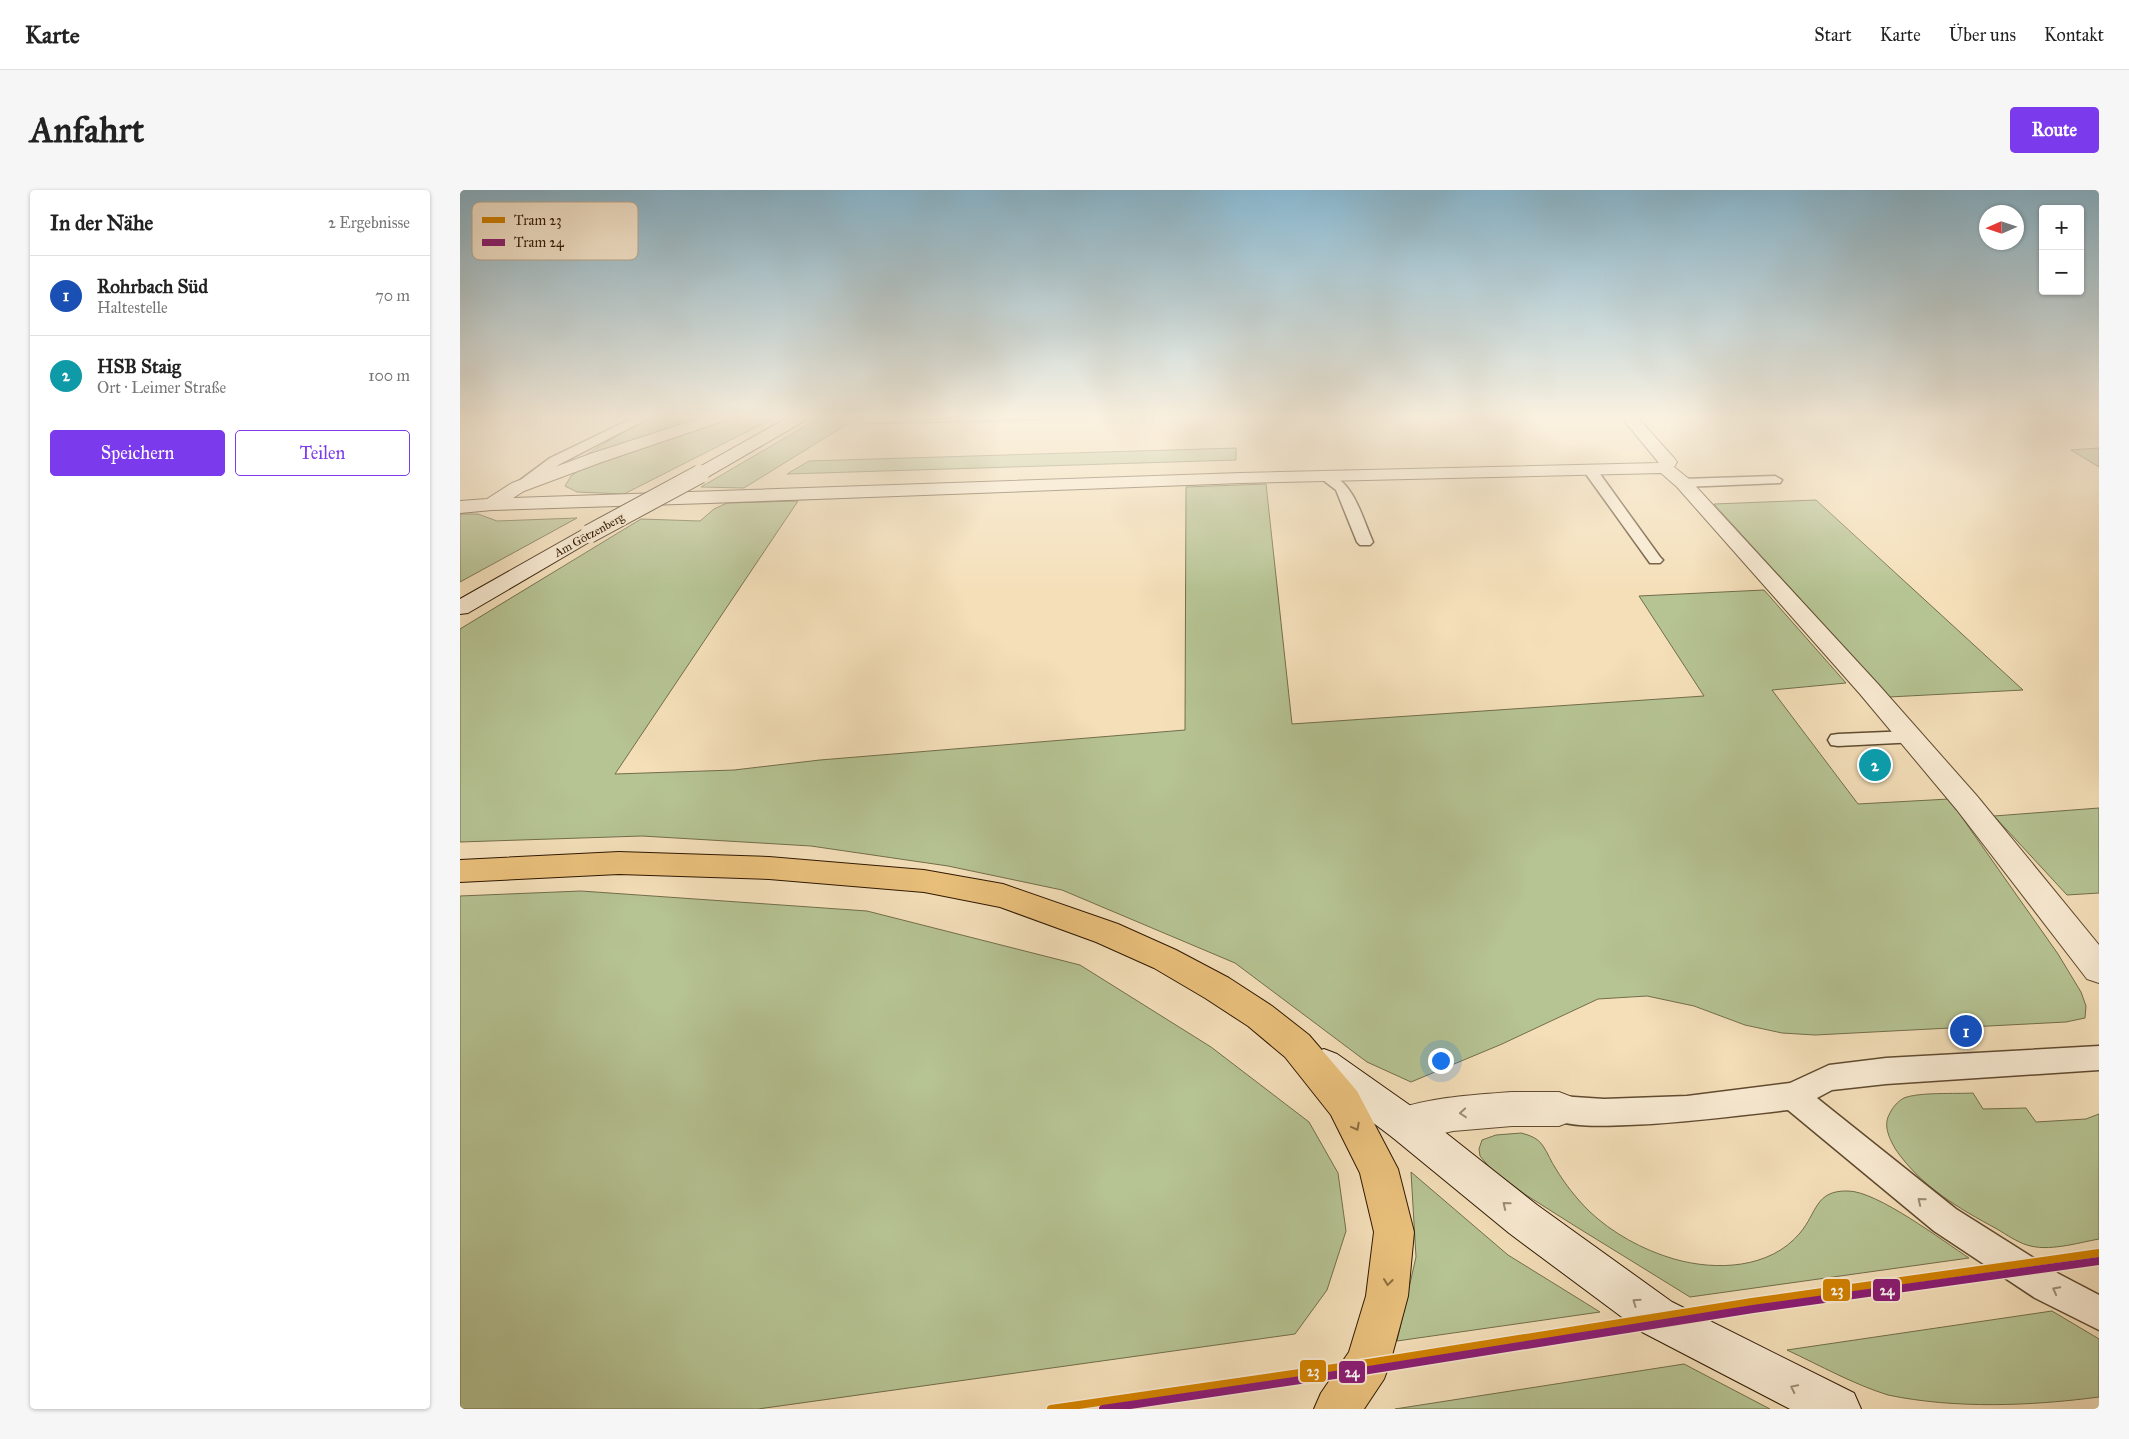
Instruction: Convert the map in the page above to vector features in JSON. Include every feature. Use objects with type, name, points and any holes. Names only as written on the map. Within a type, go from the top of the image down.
[{"type":"main road","points":[[460,871],[619,863],[768,868],[924,881],[1003,896],[1107,933],[1165,959],[1217,988],[1246,1007],[1296,1046],[1344,1103],[1379,1169],[1394,1232],[1386,1296],[1368,1363],[1337,1409]]},
{"type":"street","points":[[492,504],[518,487],[551,475]]},
{"type":"street","name":"Am Götzenberg","points":[[460,608],[589,534],[698,475]]},
{"type":"street","points":[[460,507],[492,504],[710,498],[1241,478],[1406,475]]},
{"type":"street","points":[[1658,475],[1674,476],[1910,737],[1967,803],[2099,969]]},
{"type":"street","points":[[1296,1046],[1405,1124],[1523,1219],[1657,1317],[1754,1368],[1838,1409]]},
{"type":"street","points":[[1405,1124],[1453,1114],[1512,1109],[1560,1109]]},
{"type":"lane","points":[[518,487],[535,475]]},
{"type":"lane","points":[[1594,475],[1655,560]]},
{"type":"lane","points":[[1674,476],[1775,480]]},
{"type":"lane","points":[[1326,477],[1342,488],[1365,542]]},
{"type":"lane","points":[[1838,740],[1910,737]]},
{"type":"lane","points":[[1560,1109],[1604,1112],[1687,1109],[1792,1096],[1829,1078],[1877,1072],[2099,1058]]},
{"type":"lane","points":[[1792,1096],[1945,1220],[2047,1286],[2099,1313]]},
{"type":"green space","points":[[662,475],[624,494],[577,492],[565,486],[571,476]]},
{"type":"green space","points":[[722,475],[765,475],[744,488],[701,487]]},
{"type":"green space","points":[[1266,484],[1292,724],[1704,696],[1639,596],[1764,590],[1846,683],[1772,690],[1858,804],[1949,799],[2058,954],[2081,992],[2086,1006],[2085,1018],[2066,1022],[1815,1035],[1782,1033],[1745,1025],[1694,1006],[1647,996],[1598,999],[1502,1044],[1411,1082],[1367,1062],[1235,963],[1062,890],[948,866],[811,846],[642,836],[460,842],[460,629],[641,519],[700,521],[714,509],[727,503],[798,501],[615,774],[734,770],[820,760],[1185,730],[1186,487]]},
{"type":"green space","points":[[1816,500],[2023,690],[1889,697],[1714,504]]},
{"type":"green space","points":[[460,514],[478,514],[497,521],[577,518],[460,582]]},
{"type":"green space","points":[[2099,808],[2099,893],[2067,895],[1994,816]]},
{"type":"green space","points":[[581,891],[867,911],[1080,965],[1211,1047],[1309,1122],[1338,1173],[1346,1231],[1327,1290],[1295,1334],[758,1409],[460,1409],[460,896]]},
{"type":"green space","points":[[1973,1093],[1983,1109],[2026,1108],[2036,1122],[2086,1119],[2099,1114],[2099,1239],[2072,1245],[2044,1248],[2023,1244],[1942,1196],[1906,1163],[1896,1150],[1887,1128],[1887,1119],[1897,1103],[1911,1096]]},
{"type":"green space","points":[[1521,1133],[1533,1137],[1541,1143],[1575,1196],[1598,1219],[1628,1240],[1674,1259],[1690,1263],[1724,1266],[1758,1260],[1774,1254],[1788,1245],[1800,1233],[1823,1199],[1829,1194],[1848,1191],[1860,1193],[1892,1208],[1969,1258],[1690,1297],[1526,1195],[1491,1169],[1480,1156],[1479,1149],[1482,1140],[1496,1135]]},
{"type":"green space","points":[[1411,1172],[1508,1255],[1600,1312],[1397,1341],[1416,1257]]},
{"type":"green space","points":[[2052,1311],[2099,1339],[2099,1397],[1993,1405],[1914,1399],[1888,1395],[1862,1386],[1787,1350]]},
{"type":"green space","points":[[1684,1364],[1770,1409],[1395,1409]]},
{"type":"tram line","name":"23","points":[[1051,1409],[1368,1363],[1752,1302],[2099,1253]]},
{"type":"tram line","name":"24","points":[[1103,1409],[1369,1370],[1753,1309],[2099,1261]]},
{"type":"place","name":"HSB Staig","points":[[1875,765]]},
{"type":"place","name":"Rohrbach Süd","points":[[1966,1031]]}]
